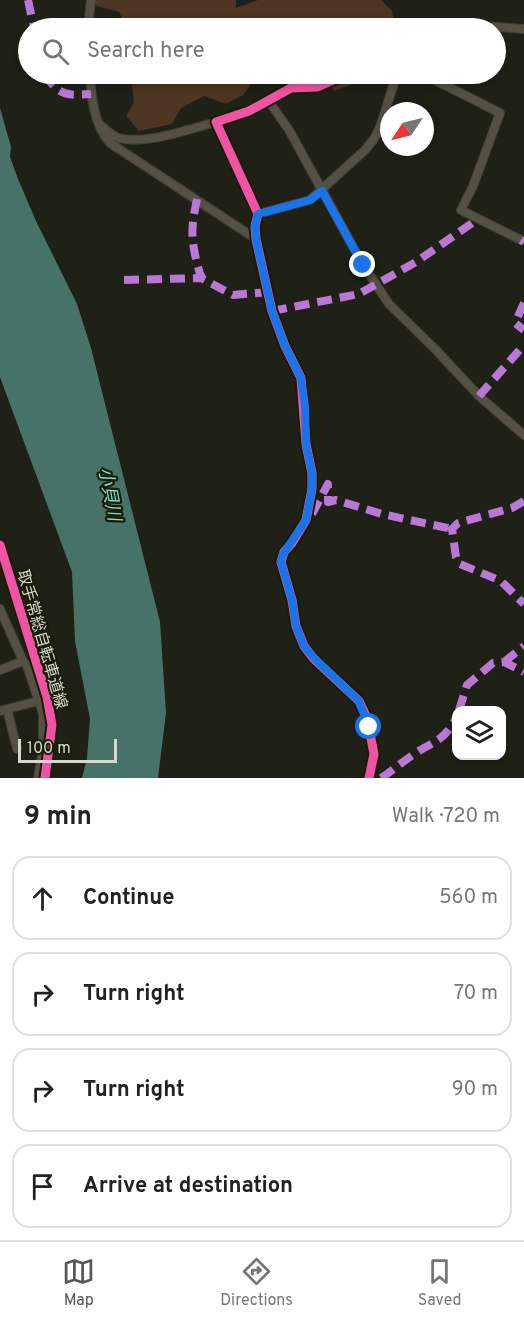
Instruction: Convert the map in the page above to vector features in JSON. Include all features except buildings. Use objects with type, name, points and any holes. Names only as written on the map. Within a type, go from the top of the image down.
[{"type":"street","points":[[89,18],[91,0]]},
{"type":"street","points":[[506,28],[524,29]]},
{"type":"street","points":[[90,84],[91,94],[104,137],[125,155],[256,239]]},
{"type":"street","points":[[100,125],[120,138],[136,140],[170,135],[249,111],[291,88],[317,87],[324,84]]},
{"type":"street","points":[[258,214],[310,200],[322,191],[374,139],[394,84]]},
{"type":"street","points":[[443,84],[500,113],[461,210],[521,240]]},
{"type":"street","points":[[268,100],[289,130],[363,265],[389,304],[479,396],[524,435]]},
{"type":"street","points":[[216,122],[258,214],[255,226],[256,239],[276,324],[301,378],[312,489],[306,520],[284,552],[281,562],[292,600],[296,626],[304,646],[359,701],[367,718],[374,754],[369,778]]},
{"type":"street","points":[[0,609],[4,626],[27,666],[43,714],[44,739],[39,778]]},
{"type":"street","points":[[0,670],[23,662]]},
{"type":"street","points":[[17,749],[3,710],[38,700]]},
{"type":"shaded area","points":[[92,0],[236,0],[236,8],[258,0],[381,0],[392,11],[393,18],[122,18],[119,12],[97,6]]},
{"type":"shaded area","points":[[132,84],[251,84],[243,95],[226,104],[204,96],[181,108],[172,124],[139,131],[126,116],[134,102]]},
{"type":"shaded area","points":[[329,84],[352,84],[334,91]]},
{"type":"water","name":"小貝川","points":[[0,108],[11,147],[10,157],[18,179],[77,304],[91,348],[160,622],[166,713],[158,778],[82,778],[87,758],[90,719],[75,641],[72,572],[0,377]]},
{"type":"marked path","points":[[28,0],[32,18]]},
{"type":"marked path","points":[[52,84],[63,93],[91,94]]},
{"type":"marked path","points":[[197,199],[192,237],[203,279],[233,295],[269,292]]},
{"type":"marked path","points":[[272,311],[359,294],[416,262],[478,219]]},
{"type":"marked path","points":[[124,280],[202,278]]},
{"type":"marked path","points":[[524,303],[515,323],[524,330]]},
{"type":"marked path","points":[[479,396],[524,345]]},
{"type":"marked path","points":[[312,514],[328,484],[328,502],[336,500],[382,514],[452,529]]},
{"type":"marked path","points":[[524,501],[512,508],[458,523],[452,529],[456,557],[460,564],[501,581],[524,604]]},
{"type":"marked path","points":[[504,662],[524,646]]},
{"type":"marked path","points":[[460,706],[467,685],[493,663],[504,662],[524,672]]},
{"type":"marked path","points":[[381,778],[442,737],[452,724]]},
{"type":"cycle path","points":[[324,84],[317,87],[291,88],[249,111],[216,122],[258,214],[255,226],[256,239],[272,311],[285,346],[301,378],[312,489],[306,520],[284,552],[281,562],[292,600],[296,626],[304,646],[314,659],[359,701],[367,718],[374,754],[369,778]]},
{"type":"cycle path","name":"取手常総自転車道線","points":[[0,545],[47,697],[52,725],[45,778]]},
{"type":"route","points":[[363,265],[322,191],[310,200],[258,214],[255,226],[256,239],[272,311],[285,346],[301,378],[305,406],[306,444],[312,473],[312,489],[306,520],[284,552],[281,562],[292,600],[296,626],[304,646],[359,701],[369,727]]}]
